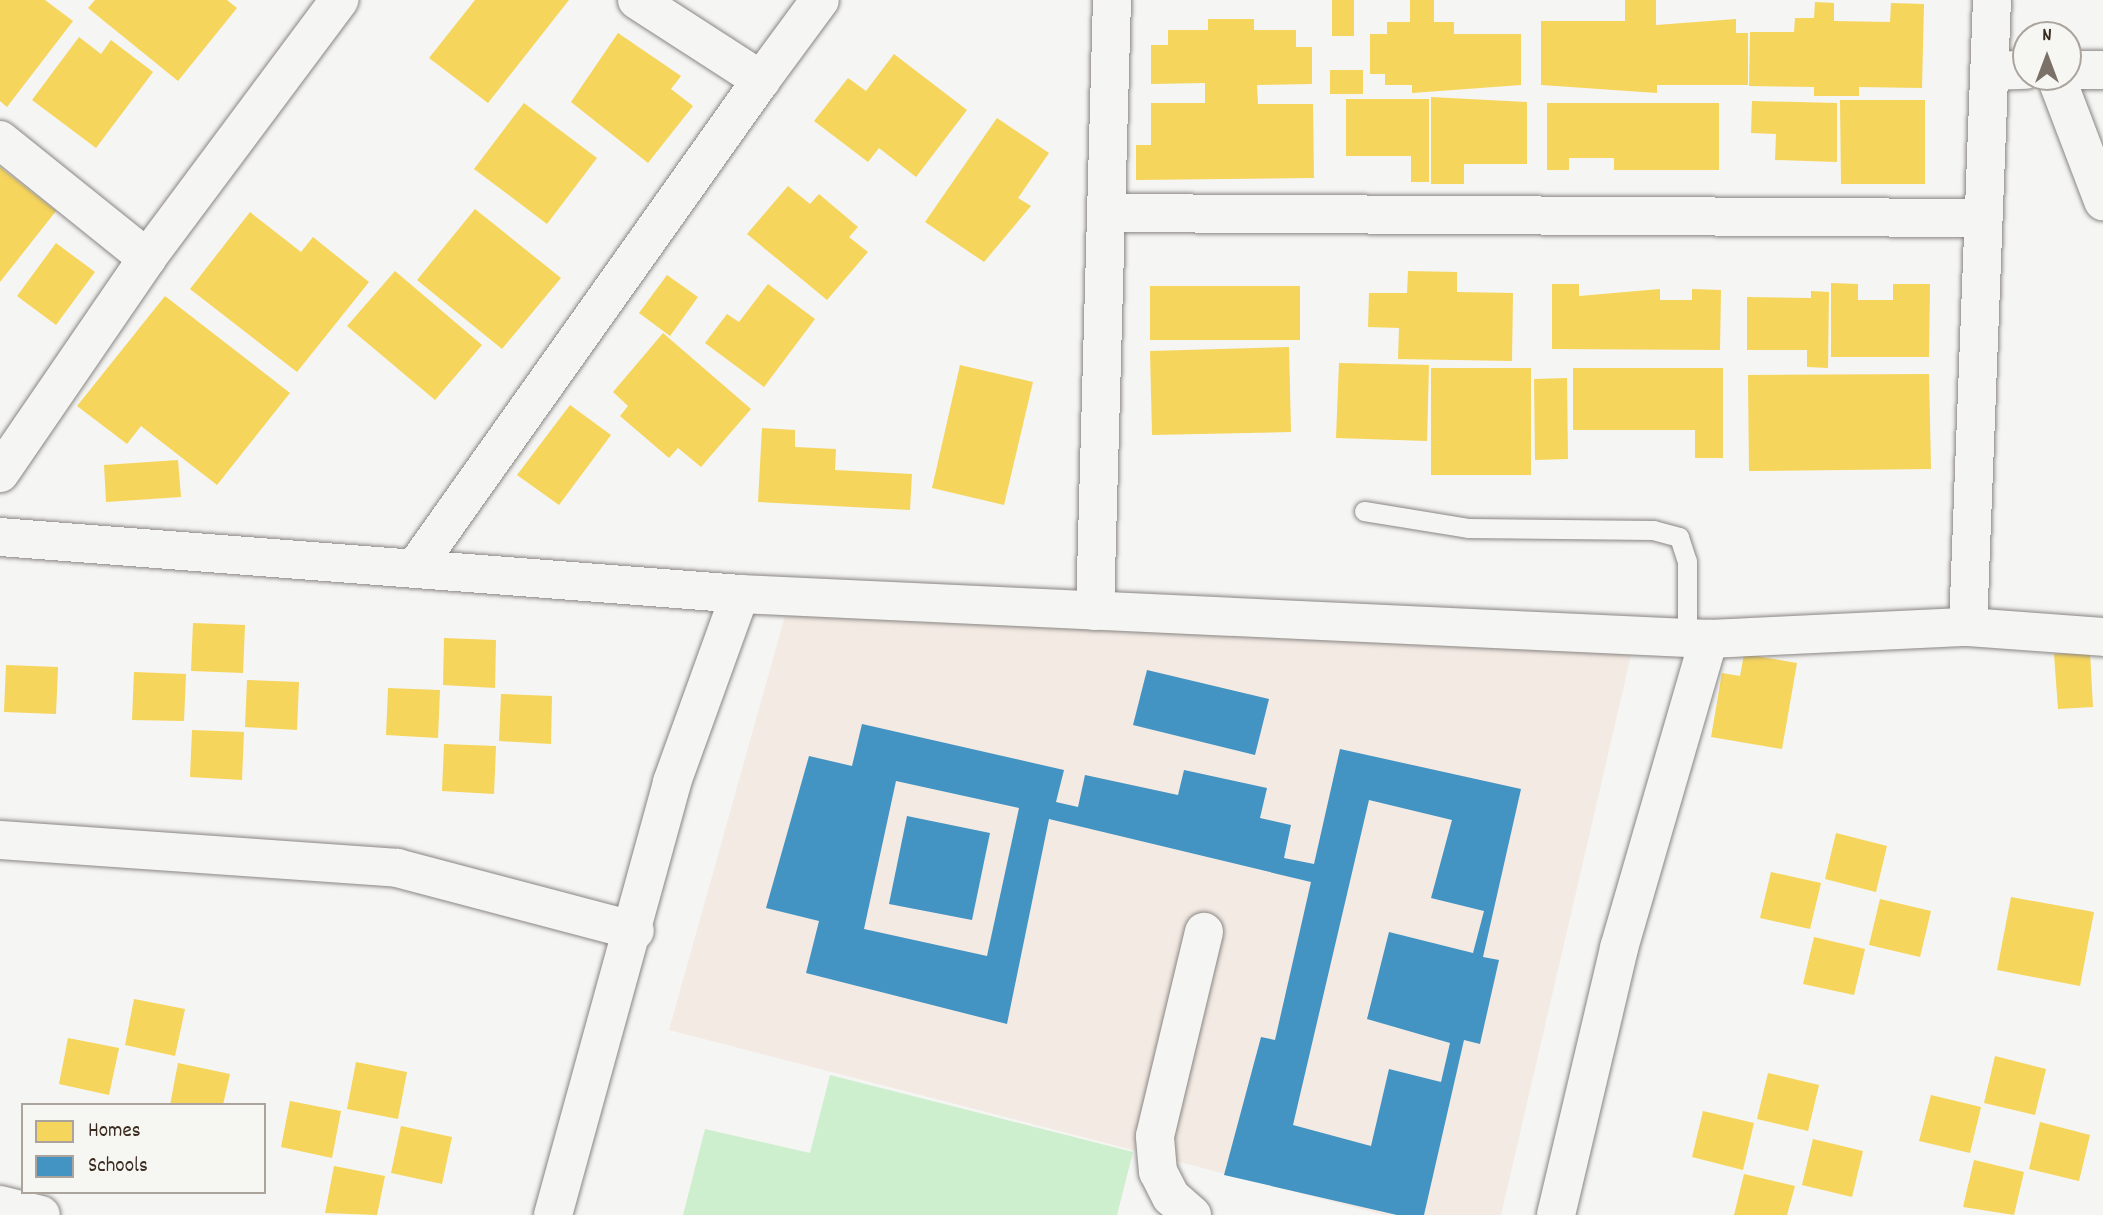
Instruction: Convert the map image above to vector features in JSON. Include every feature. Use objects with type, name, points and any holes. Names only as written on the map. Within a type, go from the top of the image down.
[{"type":"street","points":[[0,473],[147,258],[339,0]]},
{"type":"street","points":[[637,0],[761,80]]},
{"type":"street","points":[[417,565],[820,0]]},
{"type":"street","points":[[1095,611],[1112,0]]},
{"type":"street","points":[[1968,627],[1982,218],[2008,71],[1992,0]]},
{"type":"street","points":[[2082,70],[2103,70]]},
{"type":"street","points":[[2061,91],[2103,201]]},
{"type":"street","points":[[0,140],[147,258]]},
{"type":"street","points":[[1106,213],[1982,218]]},
{"type":"street","points":[[0,537],[417,565],[740,594],[1095,611],[1698,638],[1968,627],[2103,636]]},
{"type":"street","points":[[553,1215],[635,931],[672,782],[740,594]]},
{"type":"street","points":[[1556,1215],[1619,948],[1698,638]]},
{"type":"street","points":[[0,840],[397,868],[635,931]]},
{"type":"street","points":[[1192,1215],[1171,1198],[1158,1172],[1155,1136],[1204,932]]},
{"type":"street","points":[[0,1205],[40,1215]]},
{"type":"lane","points":[[1364,511],[1468,528],[1653,530],[1679,537],[1687,561],[1698,638]]},
{"type":"shaded area","points":[[790,598],[1633,647],[1501,1215],[1384,1215],[669,1030]]},
{"type":"green space","points":[[830,1075],[1133,1152],[1117,1215],[683,1215],[705,1129],[810,1153]]},
{"type":"building: Homes","points":[[0,0],[45,0],[73,21],[7,107],[0,101]]},
{"type":"building: Homes","points":[[95,0],[227,0],[237,8],[178,81],[88,8]]},
{"type":"building: Homes","points":[[475,0],[569,0],[488,103],[429,58]]},
{"type":"building: Homes","points":[[1332,0],[1354,0],[1354,36],[1332,36]]},
{"type":"building: Homes","points":[[1410,0],[1434,0],[1434,22],[1454,22],[1454,34],[1521,34],[1521,85],[1412,93],[1412,85],[1385,85],[1385,74],[1370,74],[1370,34],[1387,34],[1387,22],[1410,22]]},
{"type":"building: Homes","points":[[1625,0],[1656,0],[1656,25],[1736,19],[1736,33],[1748,33],[1748,85],[1657,85],[1657,93],[1541,85],[1541,21],[1625,21]]},
{"type":"building: Homes","points":[[1815,2],[1834,3],[1834,21],[1890,22],[1891,3],[1924,4],[1922,88],[1859,87],[1859,96],[1814,96],[1814,87],[1749,86],[1750,32],[1794,32],[1795,18],[1814,18]]},
{"type":"building: Homes","points":[[1208,19],[1254,19],[1254,30],[1296,30],[1296,47],[1312,47],[1312,84],[1257,85],[1258,104],[1313,104],[1314,178],[1136,180],[1136,145],[1151,145],[1151,103],[1205,103],[1205,83],[1151,84],[1151,45],[1168,45],[1168,30],[1208,30]]},
{"type":"building: Homes","points":[[618,33],[681,76],[671,89],[693,106],[648,163],[571,102]]},
{"type":"building: Homes","points":[[79,37],[101,54],[111,40],[153,72],[96,148],[32,100]]},
{"type":"building: Homes","points":[[894,54],[967,110],[916,177],[879,148],[868,162],[814,121],[848,78],[866,91]]},
{"type":"building: Homes","points":[[1330,70],[1363,70],[1363,94],[1330,94]]},
{"type":"building: Homes","points":[[1431,97],[1527,102],[1527,164],[1464,164],[1464,184],[1431,184]]},
{"type":"building: Homes","points":[[1346,99],[1429,99],[1429,182],[1411,182],[1411,156],[1346,156]]},
{"type":"building: Homes","points":[[1840,100],[1925,100],[1925,184],[1841,184]]},
{"type":"building: Homes","points":[[1752,101],[1837,103],[1837,162],[1775,160],[1776,134],[1751,133]]},
{"type":"building: Homes","points":[[524,103],[597,158],[547,224],[474,169]]},
{"type":"building: Homes","points":[[1547,103],[1719,103],[1719,170],[1614,170],[1614,158],[1569,158],[1569,170],[1547,170]]},
{"type":"building: Homes","points":[[997,118],[1049,153],[1018,198],[1031,206],[984,262],[925,222]]},
{"type":"building: Homes","points":[[0,167],[56,211],[0,282]]},
{"type":"building: Homes","points":[[788,186],[810,204],[819,194],[858,227],[849,237],[868,252],[827,300],[747,234]]},
{"type":"building: Homes","points":[[475,209],[561,278],[502,349],[417,280]]},
{"type":"building: Homes","points":[[250,212],[301,252],[313,237],[369,282],[297,372],[190,289]]},
{"type":"building: Homes","points":[[56,243],[95,272],[56,325],[17,296]]},
{"type":"building: Homes","points":[[395,271],[482,345],[435,400],[347,326]]},
{"type":"building: Homes","points":[[1408,271],[1457,272],[1457,292],[1513,293],[1512,361],[1398,359],[1399,328],[1368,327],[1369,293],[1407,293]]},
{"type":"building: Homes","points":[[667,275],[698,297],[670,336],[639,313]]},
{"type":"building: Homes","points":[[1831,283],[1858,284],[1858,300],[1893,300],[1893,284],[1930,284],[1929,357],[1831,357]]},
{"type":"building: Homes","points":[[768,284],[815,319],[764,387],[705,343],[727,314],[739,322]]},
{"type":"building: Homes","points":[[1552,284],[1579,284],[1579,296],[1660,289],[1660,300],[1692,300],[1692,289],[1721,290],[1720,350],[1552,349]]},
{"type":"building: Homes","points":[[1150,286],[1300,286],[1300,340],[1150,340]]},
{"type":"building: Homes","points":[[1811,291],[1829,292],[1828,368],[1807,367],[1807,350],[1747,350],[1747,297],[1811,298]]},
{"type":"building: Homes","points":[[165,296],[290,393],[217,485],[141,426],[127,444],[77,406]]},
{"type":"building: Homes","points":[[663,333],[751,409],[701,467],[678,448],[669,458],[620,416],[628,406],[613,392]]},
{"type":"building: Homes","points":[[1289,347],[1291,432],[1152,435],[1150,351]]},
{"type":"building: Homes","points":[[1339,363],[1429,365],[1427,441],[1336,438]]},
{"type":"building: Homes","points":[[960,365],[1033,382],[1004,505],[932,488]]},
{"type":"building: Homes","points":[[1431,368],[1531,368],[1531,475],[1431,475]]},
{"type":"building: Homes","points":[[1573,368],[1723,368],[1723,458],[1695,458],[1695,430],[1573,430]]},
{"type":"building: Homes","points":[[1929,374],[1931,469],[1749,471],[1748,375]]},
{"type":"building: Homes","points":[[1567,378],[1568,459],[1535,460],[1534,379]]},
{"type":"building: Homes","points":[[570,405],[611,435],[559,505],[517,475]]},
{"type":"building: Homes","points":[[762,428],[795,430],[795,447],[836,449],[835,470],[912,474],[910,510],[758,502]]},
{"type":"building: Homes","points":[[178,460],[181,497],[106,502],[104,465]]},
{"type":"building: Homes","points":[[193,623],[245,625],[243,673],[191,671]]},
{"type":"building: Homes","points":[[444,638],[496,640],[495,688],[443,685]]},
{"type":"building: Homes","points":[[2090,652],[2093,707],[2058,709],[2054,654]]},
{"type":"building: Homes","points":[[1744,654],[1797,663],[1782,749],[1711,737],[1722,673],[1740,676]]},
{"type":"building: Homes","points":[[6,665],[58,667],[56,714],[4,712]]},
{"type":"building: Homes","points":[[134,672],[186,674],[184,721],[132,720]]},
{"type":"building: Homes","points":[[247,680],[299,682],[297,730],[245,727]]},
{"type":"building: Homes","points":[[388,688],[440,690],[438,738],[386,735]]},
{"type":"building: Homes","points":[[501,694],[552,696],[551,744],[499,741]]},
{"type":"building: Homes","points":[[192,730],[244,732],[242,780],[190,777]]},
{"type":"building: Homes","points":[[444,744],[496,746],[494,794],[442,791]]},
{"type":"building: Homes","points":[[1836,833],[1887,846],[1876,892],[1825,879]]},
{"type":"building: Homes","points":[[1771,872],[1821,883],[1810,929],[1760,918]]},
{"type":"building: Homes","points":[[2011,897],[2094,912],[2080,986],[1997,970]]},
{"type":"building: Homes","points":[[1880,899],[1931,911],[1920,957],[1869,945]]},
{"type":"building: Homes","points":[[1814,937],[1865,949],[1854,995],[1803,984]]},
{"type":"building: Homes","points":[[134,999],[185,1009],[175,1056],[125,1045]]},
{"type":"building: Homes","points":[[68,1038],[119,1048],[109,1095],[59,1084]]},
{"type":"building: Homes","points":[[1995,1056],[2046,1069],[2035,1115],[1984,1103]]},
{"type":"building: Homes","points":[[356,1062],[407,1072],[398,1119],[347,1109]]},
{"type":"building: Homes","points":[[178,1063],[230,1074],[223,1103],[170,1103]]},
{"type":"building: Homes","points":[[1768,1073],[1819,1085],[1808,1131],[1757,1119]]},
{"type":"building: Homes","points":[[1931,1095],[1981,1107],[1970,1153],[1919,1141]]},
{"type":"building: Homes","points":[[290,1101],[341,1111],[332,1158],[281,1147]]},
{"type":"building: Homes","points":[[1703,1111],[1754,1123],[1743,1170],[1692,1157]]},
{"type":"building: Homes","points":[[2040,1122],[2090,1135],[2079,1181],[2029,1169]]},
{"type":"building: Homes","points":[[401,1126],[452,1137],[442,1184],[391,1173]]},
{"type":"building: Homes","points":[[1813,1139],[1863,1151],[1852,1197],[1802,1185]]},
{"type":"building: Homes","points":[[1974,1160],[2024,1172],[2014,1215],[1963,1207]]},
{"type":"building: Homes","points":[[334,1166],[385,1176],[377,1215],[325,1213]]},
{"type":"building: Homes","points":[[1744,1174],[1795,1186],[1787,1215],[1734,1215]]},
{"type":"building: Schools","points":[[1147,670],[1269,699],[1255,755],[1133,725]]},
{"type":"building: Schools","points":[[862,724],[1064,770],[1056,802],[1078,807],[1085,775],[1178,795],[1184,770],[1267,788],[1260,818],[1291,825],[1284,858],[1314,864],[1340,749],[1521,789],[1483,957],[1499,960],[1480,1044],[1464,1040],[1424,1215],[1397,1215],[1224,1175],[1261,1037],[1275,1040],[1311,882],[1049,819],[1007,1024],[806,973],[819,921],[766,908],[809,756],[852,766]],"holes":[[[896,781],[1019,808],[987,956],[864,929]],[[1369,800],[1452,820],[1431,898],[1484,911],[1473,953],[1389,932],[1367,1019],[1450,1043],[1441,1082],[1389,1069],[1371,1146],[1293,1125]]]},
{"type":"building: Schools","points":[[907,816],[990,833],[972,920],[889,904]]}]
